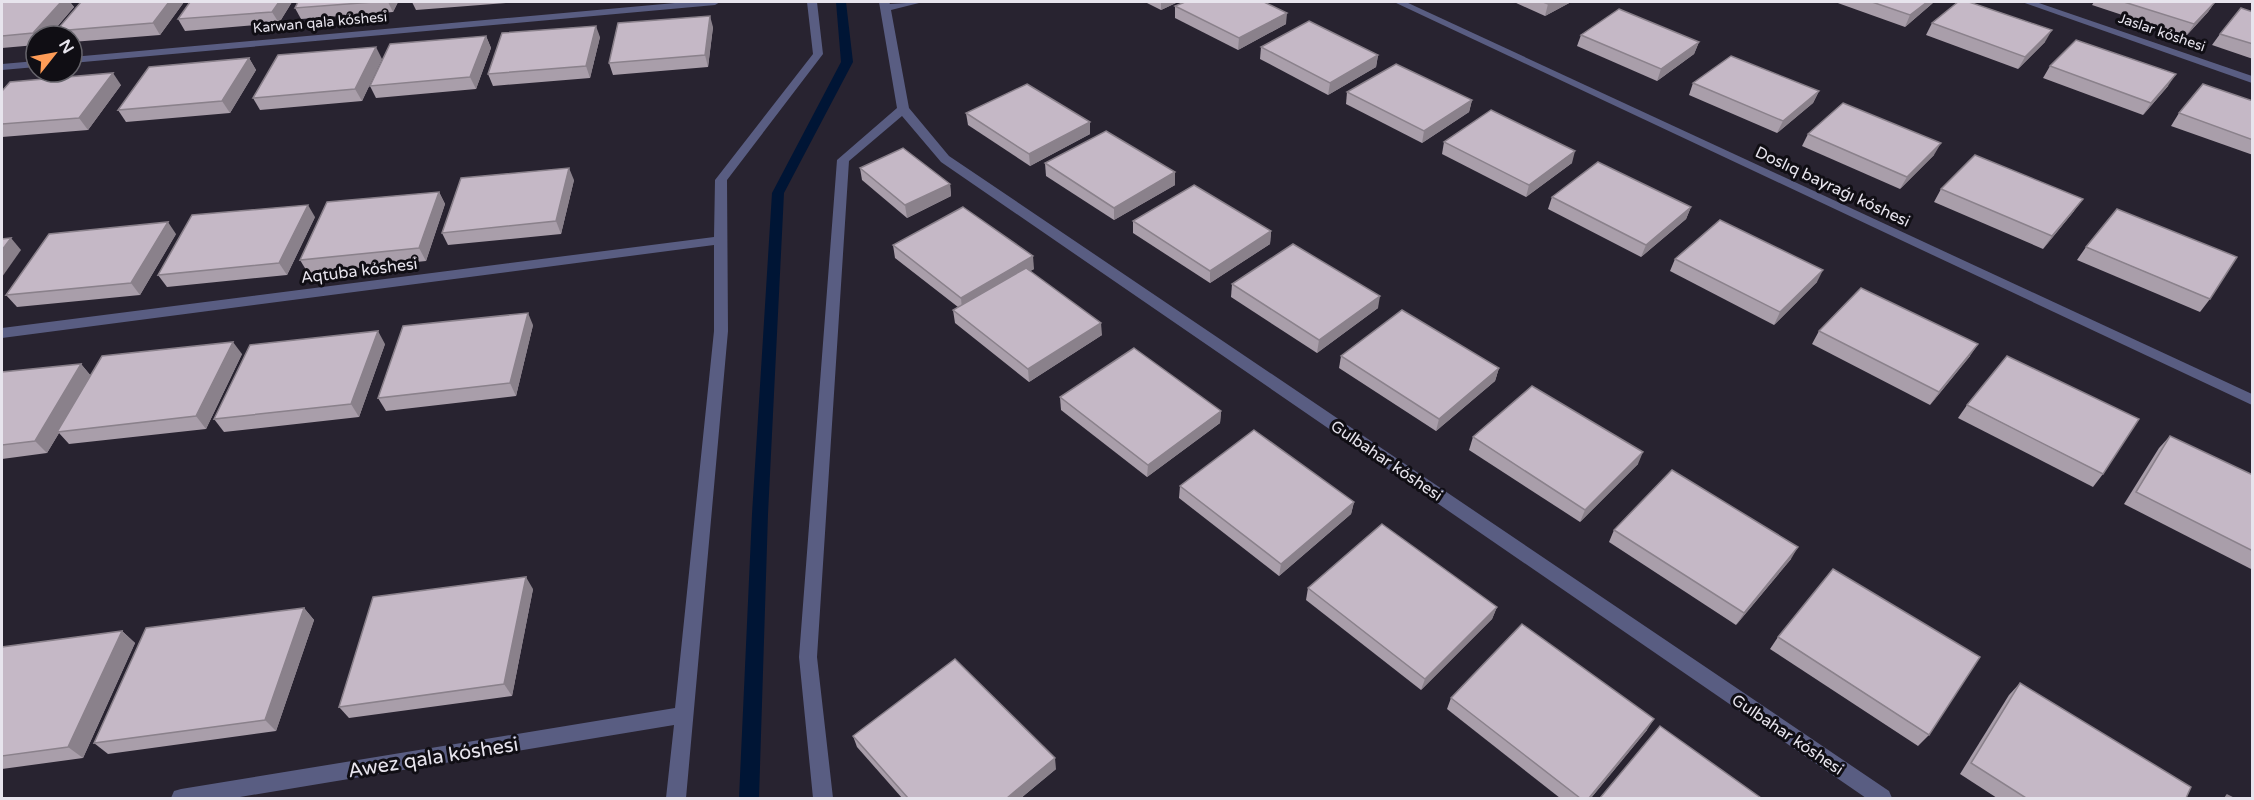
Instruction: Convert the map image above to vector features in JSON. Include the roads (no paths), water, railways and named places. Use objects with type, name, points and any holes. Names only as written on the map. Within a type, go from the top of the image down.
[{"type":"street","name":"Karwan qala kóshesi","points":[[84,59],[715,2]]},
{"type":"street","points":[[676,798],[721,331],[721,180],[818,54],[812,2]]},
{"type":"street","points":[[823,798],[808,657],[843,160],[903,109],[885,4],[918,2]]},
{"type":"street","name":"Doslıq bayraǵı kóshesi","points":[[1399,2],[2253,400]]},
{"type":"street","name":"Jaslar kóshesi","points":[[2027,2],[2253,80]]},
{"type":"street","points":[[2,67],[24,65]]},
{"type":"street","name":"Gulbahar kóshesi","points":[[903,109],[945,159],[1882,798]]},
{"type":"street","name":"Aqtuba kóshesi","points":[[2,333],[721,240]]},
{"type":"street","name":"Awez qala kóshesi","points":[[181,798],[684,715]]},
{"type":"waterway","points":[[749,798],[760,514],[778,193],[847,62],[841,2]]}]
